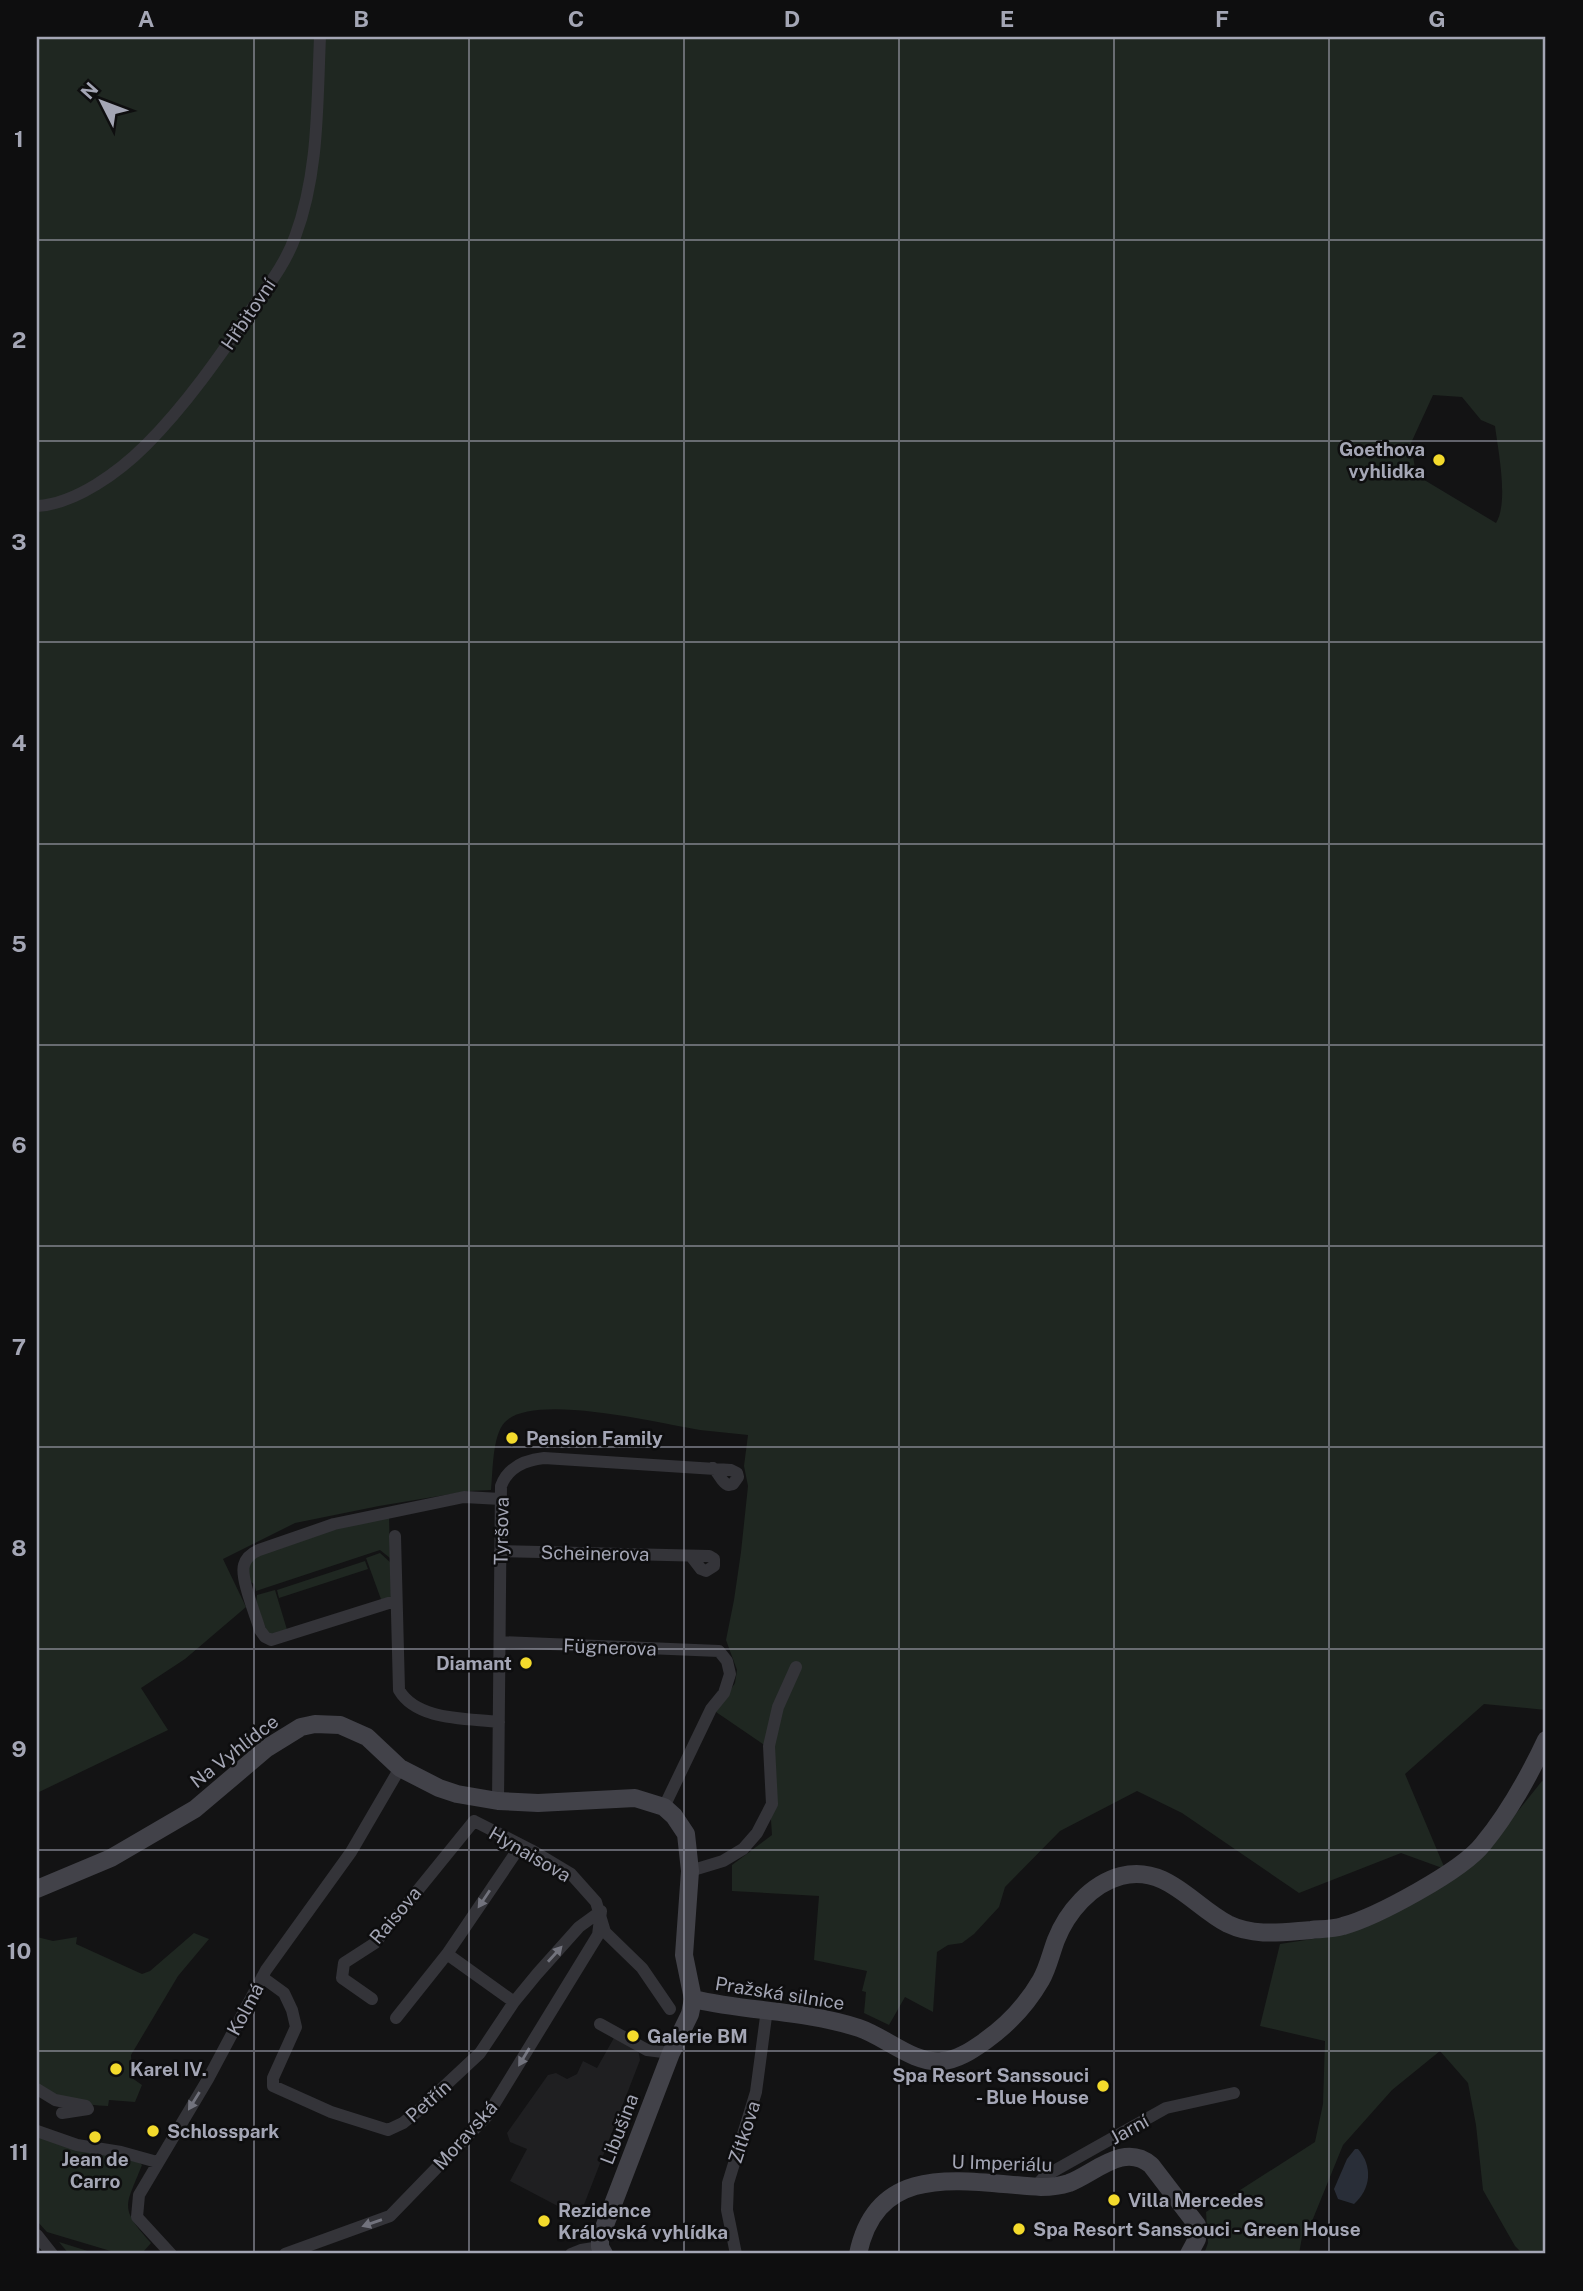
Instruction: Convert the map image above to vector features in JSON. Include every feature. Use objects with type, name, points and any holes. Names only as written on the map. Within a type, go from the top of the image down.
[{"type":"street","name":"Hřbitovní","points":[[37,506],[47,506],[97,485],[146,445],[226,347],[270,283],[295,239],[313,175],[320,37]]},
{"type":"street","name":"Tyršova","points":[[498,1801],[503,1479],[514,1467],[529,1459],[544,1458],[713,1468]]},
{"type":"street","points":[[396,1601],[271,1640],[260,1630],[244,1576],[244,1564],[250,1555],[259,1550],[334,1524],[464,1497],[501,1499]]},
{"type":"street","points":[[395,1536],[399,1690],[402,1696],[432,1714],[499,1722]]},
{"type":"street","name":"Scheinerova","points":[[500,1551],[691,1556]]},
{"type":"street","name":"Fügnerova","points":[[500,1642],[719,1651],[727,1661],[730,1674],[724,1693],[711,1709],[664,1807]]},
{"type":"street","points":[[690,1871],[723,1861],[743,1849],[757,1833],[772,1804],[769,1746],[778,1707],[796,1667]]},
{"type":"street","name":"Na Vyhlídce","points":[[37,1889],[111,1858],[195,1809],[267,1748],[301,1727],[340,1725],[367,1737],[400,1768],[439,1788],[473,1797],[538,1803],[635,1798],[664,1807]]},
{"type":"street","name":"Pražská silnice","points":[[693,1999],[826,2017],[864,2029],[921,2058],[933,2061],[958,2058],[1001,2030],[1021,2011],[1043,1977],[1069,1914],[1092,1891],[1120,1876],[1140,1873],[1162,1879],[1177,1887],[1228,1924],[1244,1930],[1271,1933],[1341,1927],[1376,1913],[1455,1868],[1482,1845],[1531,1771],[1546,1740]]},
{"type":"street","name":"Kolmá","points":[[171,2254],[137,2217],[139,2195],[208,2079],[262,1977],[351,1852],[400,1768]]},
{"type":"street","name":"Hynaisova","points":[[473,1797],[474,1821],[571,1874],[596,1902],[601,1911],[605,1932],[642,1968],[670,2008]]},
{"type":"street","points":[[664,1807],[686,1834],[690,1871],[684,1955],[693,1999]]},
{"type":"street","name":"Raisova","points":[[372,1999],[342,1978],[344,1963],[375,1943],[474,1821]]},
{"type":"street","points":[[396,2018],[447,1954],[521,1845]]},
{"type":"street","name":"Petřín","points":[[262,1977],[285,1993],[296,2027],[273,2078],[273,2086],[331,2112],[388,2130],[403,2123],[419,2110],[480,2053],[514,2002],[579,1927],[601,1911]]},
{"type":"street","name":"Moravská","points":[[285,2254],[390,2216],[487,2116],[598,1936],[601,1911]]},
{"type":"street","points":[[447,1954],[514,2002]]},
{"type":"street","name":"Libušina","points":[[571,2254],[581,2250],[602,2251],[600,2238],[671,2053],[690,2014],[693,1999]]},
{"type":"street","name":"Zítkova","points":[[736,2254],[726,2210],[728,2183],[756,2092],[767,2010]]},
{"type":"street","points":[[600,2024],[647,2050],[671,2053]]},
{"type":"street","points":[[37,2089],[55,2100],[86,2106],[89,2109],[62,2113]]},
{"type":"street","name":"Jarní","points":[[1035,2187],[1045,2176],[1166,2108],[1234,2092]]},
{"type":"street","points":[[37,2131],[77,2146],[121,2152],[157,2162]]},
{"type":"street","name":"U Imperiálu","points":[[858,2254],[862,2233],[875,2212],[889,2198],[905,2189],[933,2182],[1035,2187],[1066,2185],[1123,2156],[1141,2159],[1151,2165],[1195,2220],[1197,2239],[1189,2254]]},
{"type":"street","points":[[37,2235],[52,2254]]},
{"type":"street","points":[[320,2241],[326,2254]]},
{"type":"shaded area","points":[[37,37],[1546,37],[1546,1710],[1484,1704],[1405,1774],[1445,1869],[1401,1853],[1299,1893],[1182,1813],[1137,1791],[1060,1831],[1005,1887],[999,1907],[974,1934],[962,1943],[948,1945],[937,1952],[933,2012],[905,1997],[889,2025],[864,2013],[866,1992],[862,1991],[867,1971],[814,1960],[819,1896],[732,1891],[732,1865],[772,1835],[766,1746],[716,1712],[735,1683],[737,1670],[726,1640],[741,1552],[748,1486],[744,1466],[748,1435],[700,1430],[599,1412],[569,1410],[520,1413],[505,1422],[495,1445],[491,1490],[469,1491],[379,1506],[295,1523],[223,1559],[246,1607],[185,1659],[141,1688],[168,1730],[37,1793]],"holes":[[[1433,395],[1462,397],[1481,420],[1495,426],[1502,489],[1500,514],[1496,523],[1416,475],[1411,443]]]},
{"type":"shaded area","points":[[389,1515],[390,1558],[380,1550],[256,1591],[254,1584],[249,1581],[248,1567],[255,1556],[333,1528]]},
{"type":"shaded area","points":[[380,1553],[391,1563],[392,1596],[382,1602],[366,1558]]},
{"type":"shaded area","points":[[365,1561],[368,1569],[279,1598],[277,1590]]},
{"type":"shaded area","points":[[275,1590],[288,1633],[268,1634],[256,1603],[257,1595]]},
{"type":"shaded area","points":[[1542,1781],[1546,1783],[1546,2254],[1523,2254],[1515,2246],[1483,2190],[1468,2083],[1440,2051],[1392,2090],[1343,2145],[1308,2231],[1303,2231],[1299,2254],[1204,2254],[1208,2243],[1206,2212],[1315,2142],[1323,2104],[1325,2041],[1260,2026],[1280,1944],[1345,1934],[1383,1918],[1477,1862]]},
{"type":"shaded area","points":[[194,1933],[209,1939],[178,1976],[131,2055],[132,2078],[142,2085],[135,2102],[109,2100],[108,2106],[80,2103],[37,2087],[37,1937],[53,1941],[77,1937],[76,1944],[142,1974],[150,1971]]},
{"type":"shaded area","points":[[615,2036],[638,2049],[640,2060],[580,2215],[571,2213],[510,2181],[527,2149],[510,2142],[507,2133],[548,2075],[556,2073],[567,2079],[577,2074],[583,2061],[597,2068]]},
{"type":"shaded area","points":[[37,2136],[142,2165],[128,2207],[134,2222],[151,2243],[144,2251],[114,2252],[47,2232],[37,2221]]},
{"type":"shaded area","points":[[1355,2149],[1363,2156],[1368,2177],[1364,2191],[1354,2204],[1338,2199],[1334,2189],[1347,2159]]},
{"type":"shaded area","points":[[59,2242],[97,2254],[69,2254]]},
{"type":"place","name":"Goethova vyhlidka","points":[[1439,460]]},
{"type":"place","name":"Pension Family","points":[[512,1438]]},
{"type":"place","name":"Diamant","points":[[526,1663]]},
{"type":"place","name":"Galerie BM","points":[[633,2036]]},
{"type":"place","name":"Karel IV.","points":[[116,2069]]},
{"type":"place","name":"Spa Resort Sanssouci - Blue House","points":[[1103,2086]]},
{"type":"place","name":"Schlosspark","points":[[153,2131]]},
{"type":"place","name":"Jean de Carro","points":[[95,2137]]},
{"type":"place","name":"Villa Mercedes","points":[[1114,2200]]},
{"type":"place","name":"Rezidence Královská vyhlídka","points":[[544,2221]]},
{"type":"place","name":"Spa Resort Sanssouci - Green House","points":[[1019,2229]]}]
